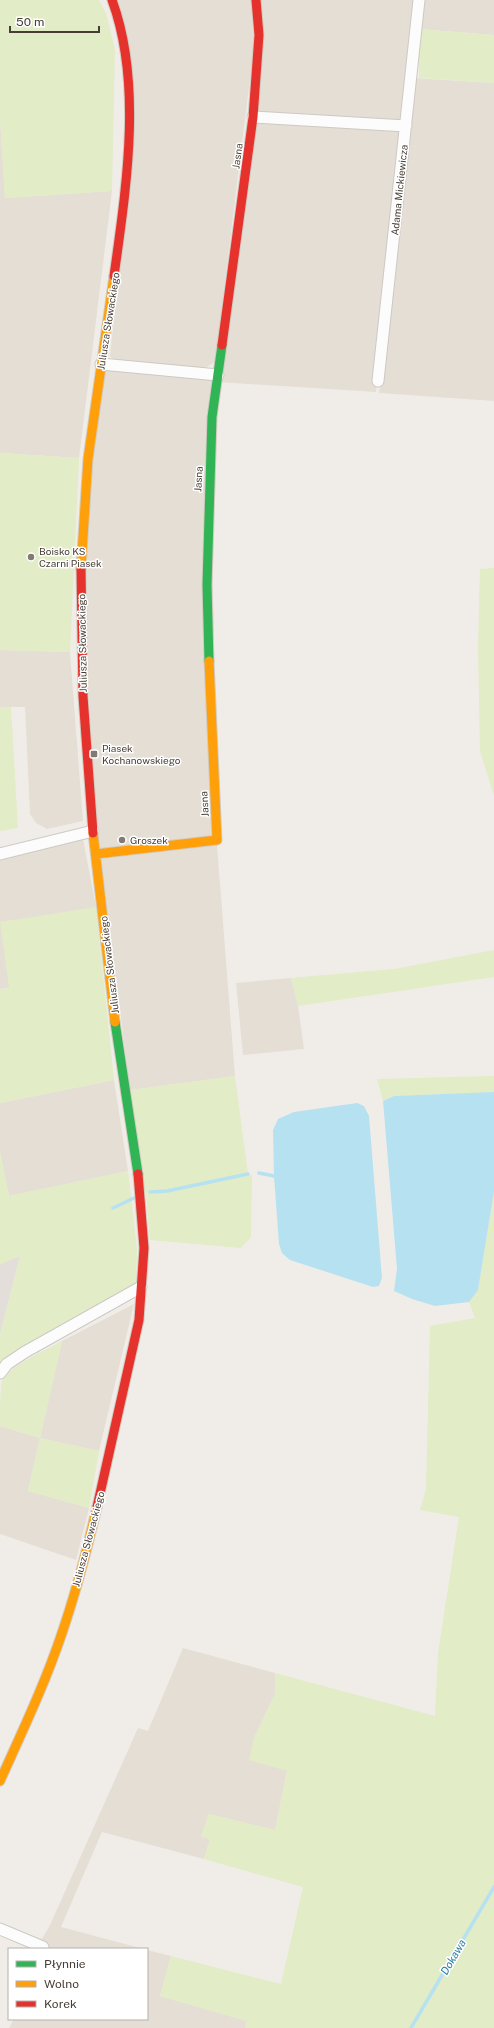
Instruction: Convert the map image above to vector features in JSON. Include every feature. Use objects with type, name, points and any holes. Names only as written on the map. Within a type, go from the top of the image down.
[{"type":"street","name":"Juliusza Słowackiego","points":[[0,1781],[32,1713],[72,1601],[94,1521],[139,1322],[145,1242],[137,1170],[114,1012],[93,830],[84,743],[81,652],[81,555],[88,456],[118,261],[126,190],[130,81],[127,51],[121,23],[112,0]]},
{"type":"street","name":"Jasna","points":[[96,854],[217,840],[211,730],[207,585],[212,417],[253,117],[259,35],[256,0]]},
{"type":"street","name":"Adama Mickiewicza","points":[[378,381],[419,0]]},
{"type":"street","points":[[253,117],[406,126]]},
{"type":"street","points":[[101,364],[218,375]]},
{"type":"street","points":[[0,854],[93,830]]},
{"type":"street","points":[[0,1373],[7,1364],[25,1352],[141,1287]]},
{"type":"street","points":[[0,1929],[43,1947]]},
{"type":"shaded area","points":[[116,0],[251,0],[254,47],[215,362],[205,368],[114,361],[110,356],[135,118]]},
{"type":"shaded area","points":[[257,0],[417,0],[404,125],[255,116]]},
{"type":"shaded area","points":[[421,0],[494,0],[494,35],[418,29]]},
{"type":"shaded area","points":[[412,78],[494,83],[494,401],[379,393]]},
{"type":"shaded area","points":[[0,118],[5,198],[112,191],[79,458],[0,453]]},
{"type":"shaded area","points":[[254,118],[404,128],[376,392],[218,382]]},
{"type":"shaded area","points":[[102,364],[217,375],[211,417],[216,839],[97,853],[82,556]]},
{"type":"shaded area","points":[[0,650],[70,652],[83,821],[47,829],[36,823],[30,814],[25,707],[0,707]]},
{"type":"shaded area","points":[[83,839],[96,907],[9,988],[0,989],[0,860]]},
{"type":"shaded area","points":[[217,845],[235,1076],[130,1090],[101,859]]},
{"type":"shaded area","points":[[291,978],[298,1006],[304,1049],[243,1055],[236,983]]},
{"type":"shaded area","points":[[114,1080],[128,1171],[9,1196],[0,1152],[0,1103]]},
{"type":"shaded area","points":[[20,1256],[0,1335],[0,1264]]},
{"type":"shaded area","points":[[134,1304],[99,1451],[40,1438],[62,1341]]},
{"type":"shaded area","points":[[0,1426],[40,1438],[28,1491],[89,1508],[76,1560],[0,1534]]},
{"type":"shaded area","points":[[183,1648],[275,1673],[275,1694],[254,1738],[287,1771],[275,1830],[209,1814],[201,1836],[210,1839],[204,1859],[102,1832],[61,1927],[140,1948],[37,1948],[50,1925],[138,1728],[148,1731]]},
{"type":"shaded area","points":[[148,1950],[171,1956],[160,1996],[247,2021],[245,2028],[9,2028],[13,2020],[148,2020]]},
{"type":"green space","points":[[0,0],[99,0],[106,13],[115,50],[112,191],[5,198],[0,118]]},
{"type":"green space","points":[[418,29],[494,35],[494,83],[419,78]]},
{"type":"green space","name":"Boisko KS Czarni Piasek","points":[[0,453],[79,458],[70,652],[0,650]]},
{"type":"green space","points":[[494,568],[494,796],[480,751],[478,647],[480,569]]},
{"type":"green space","points":[[0,707],[11,707],[18,828],[0,831]]},
{"type":"green space","points":[[96,907],[114,1080],[0,1103],[0,989],[9,988],[0,922]]},
{"type":"green space","points":[[494,950],[494,977],[298,1006],[291,978],[394,969]]},
{"type":"green space","points":[[235,1076],[248,1174],[145,1194],[130,1090]]},
{"type":"green space","points":[[494,1076],[494,1092],[394,1096],[383,1101],[377,1079]]},
{"type":"green space","points":[[0,1152],[9,1196],[128,1171],[137,1249],[136,1283],[0,1363],[0,1335],[20,1256],[0,1264]]},
{"type":"green space","points":[[252,1175],[251,1237],[241,1248],[150,1240],[146,1194],[167,1192]]},
{"type":"green space","points":[[494,1191],[494,2028],[245,2028],[247,2021],[160,1996],[171,1956],[281,1984],[303,1887],[204,1859],[210,1839],[201,1836],[209,1814],[275,1830],[287,1771],[249,1760],[254,1738],[275,1694],[275,1673],[435,1716],[438,1653],[459,1517],[420,1510],[426,1489],[430,1326],[475,1318],[469,1302],[478,1290]]},
{"type":"green space","points":[[62,1341],[40,1438],[0,1426],[0,1396],[2,1380],[21,1363]]},
{"type":"green space","points":[[40,1438],[99,1451],[89,1508],[28,1491]]},
{"type":"water","points":[[494,1092],[494,1191],[478,1290],[469,1302],[435,1306],[412,1299],[394,1291],[397,1269],[383,1101],[394,1096]]},
{"type":"water","points":[[357,1103],[364,1106],[369,1116],[382,1278],[379,1286],[373,1287],[290,1260],[282,1253],[279,1244],[274,1176],[273,1130],[278,1119],[294,1112]]},
{"type":"waterway","points":[[259,1173],[274,1176]]},
{"type":"waterway","points":[[150,1192],[167,1191],[248,1174]]},
{"type":"waterway","points":[[113,1208],[134,1198]]},
{"type":"waterway","name":"Dokawa","points":[[411,2028],[494,1887]]},
{"type":"traffic: fast","points":[[209,661],[207,585],[212,417],[222,345]]},
{"type":"traffic: fast","points":[[115,1022],[138,1174]]},
{"type":"traffic: slow","points":[[81,569],[88,459],[114,276]]},
{"type":"traffic: slow","points":[[96,854],[217,840],[209,661]]},
{"type":"traffic: slow","points":[[93,833],[115,1022]]},
{"type":"traffic: slow","points":[[0,1781],[33,1708],[55,1652],[77,1586],[97,1507]]},
{"type":"traffic: jam","points":[[112,0],[121,32],[127,66],[129,101],[127,173],[114,276]]},
{"type":"traffic: jam","points":[[222,345],[253,117],[259,35],[256,0]]},
{"type":"traffic: jam","points":[[81,569],[83,696],[93,833]]},
{"type":"traffic: jam","points":[[97,1507],[139,1320],[144,1248],[138,1174]]},
{"type":"place","name":"Boisko KS Czarni Piasek","points":[[31,557]]},
{"type":"place","name":"Piasek Kochanowskiego","points":[[94,754]]},
{"type":"place","name":"Groszek","points":[[122,840]]}]
